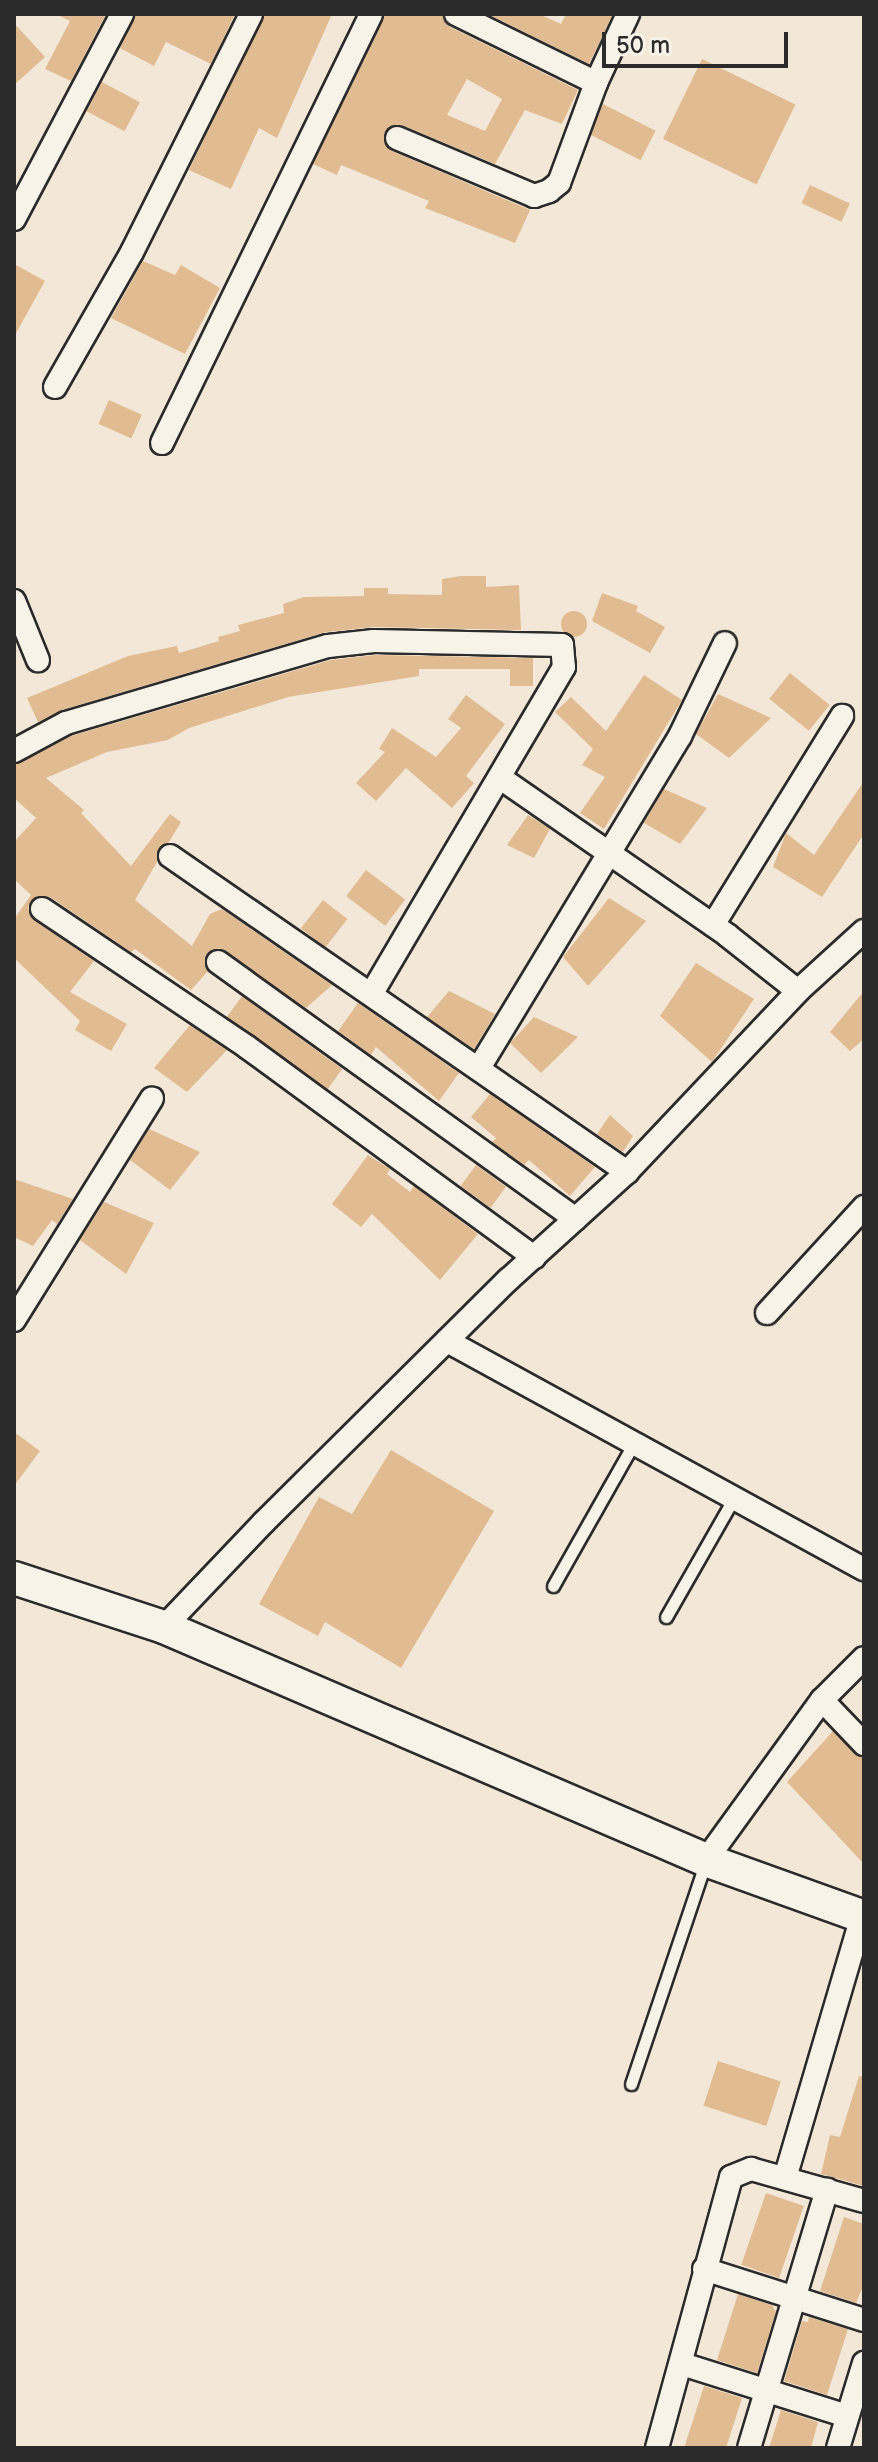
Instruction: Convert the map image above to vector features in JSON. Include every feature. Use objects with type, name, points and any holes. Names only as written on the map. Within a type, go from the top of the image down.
[{"type":"street","points":[[14,219],[122,14]]},
{"type":"street","points":[[55,387],[132,252],[251,14]]},
{"type":"street","points":[[162,443],[371,14]]},
{"type":"street","points":[[456,14],[596,83]]},
{"type":"street","points":[[397,138],[534,196],[559,183],[596,83],[628,14]]},
{"type":"street","points":[[14,601],[38,660]]},
{"type":"street","points":[[14,751],[66,723],[328,646],[374,641],[562,645],[564,667],[502,779],[372,993]]},
{"type":"street","points":[[479,1068],[680,736],[725,643]]},
{"type":"street","points":[[713,925],[842,716]]},
{"type":"street","points":[[502,779],[713,925],[798,991]]},
{"type":"street","points":[[170,856],[627,1172]]},
{"type":"street","points":[[42,909],[247,1047],[534,1257]]},
{"type":"street","points":[[164,1627],[447,1341],[627,1172],[798,991],[862,936]]},
{"type":"street","points":[[218,962],[575,1219]]},
{"type":"street","points":[[14,1320],[152,1098]]},
{"type":"street","points":[[767,1313],[864,1207]]},
{"type":"street","points":[[447,1341],[864,1569]]},
{"type":"street","points":[[14,1578],[164,1627],[706,1860],[862,1915],[785,2178]]},
{"type":"street","points":[[706,1860],[822,1700],[864,1658]]},
{"type":"street","points":[[822,1700],[864,1744]]},
{"type":"street","points":[[657,2448],[731,2177],[751,2169],[864,2201]]},
{"type":"street","points":[[749,2448],[827,2190]]},
{"type":"street","points":[[704,2269],[864,2320]]},
{"type":"street","points":[[838,2448],[864,2363]]},
{"type":"street","points":[[682,2364],[766,2394],[847,2416]]},
{"type":"lane","points":[[553,1586],[634,1443]]},
{"type":"lane","points":[[666,1617],[734,1498]]},
{"type":"lane","points":[[631,2084],[706,1860]]},
{"type":"building","points":[[56,14],[106,14],[71,81],[45,69],[70,21]]},
{"type":"building","points":[[136,14],[235,14],[211,64],[166,42],[154,66],[120,48]]},
{"type":"building","points":[[265,14],[332,14],[277,138],[259,128],[231,189],[189,170]]},
{"type":"building","points":[[385,14],[442,14],[450,27],[578,90],[562,124],[525,110],[495,164],[402,125],[389,126],[384,133],[392,151],[530,210],[515,243],[425,208],[429,201],[341,165],[337,175],[313,164]],"holes":[[[467,79],[502,99],[485,131],[447,115]]]},
{"type":"building","points":[[488,14],[539,14],[561,24],[566,14],[613,14],[589,64]]},
{"type":"building","points":[[14,23],[45,57],[14,85]]},
{"type":"building","points":[[702,59],[795,105],[756,185],[663,139]]},
{"type":"building","points":[[102,82],[140,102],[124,131],[87,111]]},
{"type":"building","points":[[603,104],[656,131],[641,160],[588,133]]},
{"type":"building","points":[[810,185],[850,204],[841,222],[802,203]]},
{"type":"building","points":[[143,261],[175,275],[181,265],[220,288],[185,354],[111,318]]},
{"type":"building","points":[[14,264],[45,281],[14,337]]},
{"type":"building","points":[[109,400],[142,415],[131,438],[98,424]]},
{"type":"building","points":[[486,576],[486,587],[519,585],[521,630],[374,627],[326,632],[62,710],[38,722],[27,698],[128,656],[177,646],[179,653],[219,641],[218,637],[240,631],[238,625],[284,613],[283,604],[304,597],[364,596],[364,588],[388,588],[388,594],[442,595],[442,579]]},
{"type":"building","points":[[602,593],[638,606],[636,611],[665,627],[650,653],[592,621]]},
{"type":"building","points":[[574,611],[583,615],[587,624],[583,633],[574,637],[565,633],[561,624],[565,615]]},
{"type":"building","points":[[375,655],[533,658],[533,686],[510,686],[510,669],[419,669],[419,676],[288,697],[189,728],[168,740],[107,752],[46,778],[84,810],[81,813],[131,866],[170,814],[181,822],[169,842],[158,849],[157,862],[135,900],[192,946],[210,914],[222,909],[332,985],[306,1008],[219,948],[206,955],[208,971],[191,990],[135,949],[131,952],[50,897],[37,896],[28,907],[34,920],[94,961],[70,992],[127,1024],[111,1051],[75,1030],[80,1021],[14,958],[14,919],[31,895],[14,879],[14,842],[36,818],[14,798],[14,765],[71,736],[331,660]]},
{"type":"building","points":[[790,673],[830,705],[809,731],[769,699]]},
{"type":"building","points":[[644,675],[682,700],[604,829],[580,813],[605,777],[582,765],[593,749],[555,712],[571,697],[606,731]]},
{"type":"building","points":[[718,694],[771,718],[729,758],[696,734]]},
{"type":"building","points":[[466,695],[505,724],[466,776],[474,783],[452,808],[406,768],[376,801],[356,783],[385,752],[379,749],[392,728],[436,757],[461,728],[448,719]]},
{"type":"building","points":[[864,781],[864,834],[822,897],[773,867],[786,833],[814,855]]},
{"type":"building","points":[[664,789],[707,808],[680,844],[644,823]]},
{"type":"building","points":[[528,815],[550,829],[534,858],[507,845]]},
{"type":"building","points":[[366,870],[405,899],[385,926],[346,896]]},
{"type":"building","points":[[609,898],[646,921],[588,986],[563,957]]},
{"type":"building","points":[[323,900],[347,919],[325,947],[301,928]]},
{"type":"building","points":[[696,963],[754,999],[712,1062],[660,1016]]},
{"type":"building","points":[[449,991],[495,1014],[474,1049],[427,1017]]},
{"type":"building","points":[[864,991],[864,1039],[850,1051],[830,1032]]},
{"type":"building","points":[[242,996],[342,1069],[327,1090],[227,1017]]},
{"type":"building","points":[[358,1003],[459,1073],[439,1101],[376,1047],[371,1055],[338,1031]]},
{"type":"building","points":[[534,1017],[578,1037],[541,1073],[510,1043]]},
{"type":"building","points":[[190,1025],[227,1050],[187,1092],[154,1068]]},
{"type":"building","points":[[490,1094],[595,1167],[570,1196],[529,1160],[524,1165],[492,1142],[496,1138],[471,1117]]},
{"type":"building","points":[[610,1115],[633,1136],[623,1152],[597,1134]]},
{"type":"building","points":[[149,1129],[200,1152],[170,1190],[130,1160]]},
{"type":"building","points":[[368,1155],[390,1169],[387,1174],[410,1192],[414,1186],[478,1234],[440,1280],[372,1214],[361,1227],[332,1204]]},
{"type":"building","points":[[476,1165],[506,1187],[491,1208],[461,1186]]},
{"type":"building","points":[[14,1179],[73,1199],[57,1224],[52,1220],[33,1246],[14,1237]]},
{"type":"building","points":[[104,1202],[154,1223],[126,1274],[80,1240]]},
{"type":"building","points":[[14,1432],[40,1451],[14,1486]]},
{"type":"building","points":[[391,1450],[494,1511],[401,1668],[325,1622],[318,1636],[259,1604],[319,1497],[352,1514]]},
{"type":"building","points":[[833,1731],[864,1758],[864,1864],[787,1782]]},
{"type":"building","points":[[718,2061],[781,2081],[766,2126],[703,2106]]},
{"type":"building","points":[[859,2076],[864,2077],[864,2186],[821,2174],[830,2135],[840,2137]]},
{"type":"building","points":[[766,2193],[804,2206],[779,2278],[741,2265]]},
{"type":"building","points":[[844,2217],[864,2224],[864,2284],[856,2303],[820,2291]]},
{"type":"building","points":[[738,2294],[772,2305],[776,2312],[757,2373],[717,2360]]},
{"type":"building","points":[[809,2317],[848,2329],[827,2395],[784,2381],[802,2321],[808,2322]]},
{"type":"building","points":[[704,2386],[742,2398],[726,2448],[684,2448]]},
{"type":"building","points":[[781,2410],[818,2422],[811,2448],[769,2448]]}]
